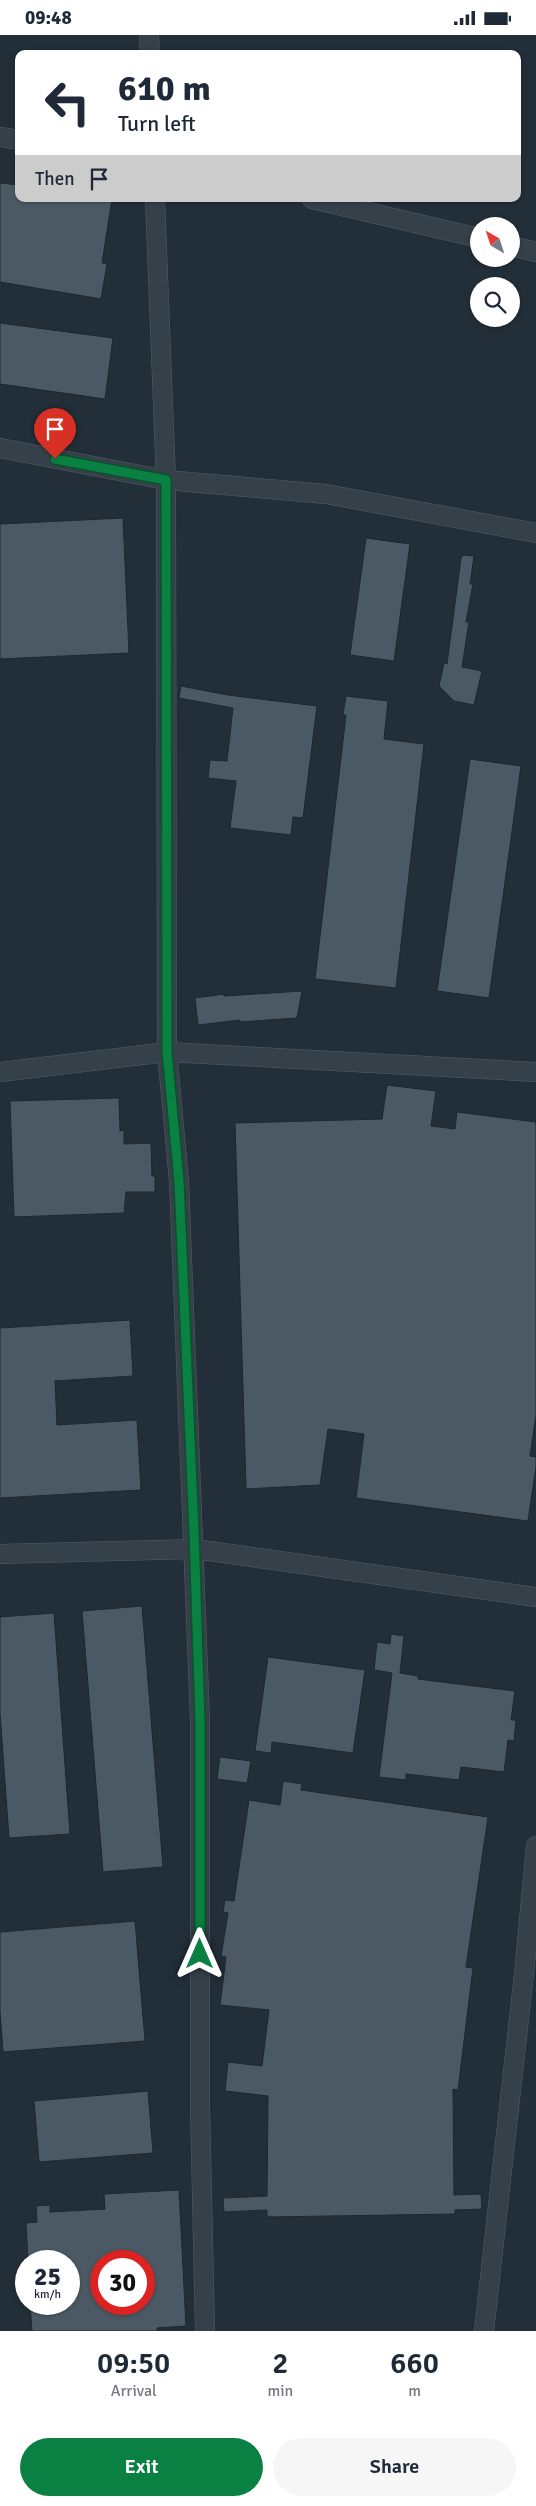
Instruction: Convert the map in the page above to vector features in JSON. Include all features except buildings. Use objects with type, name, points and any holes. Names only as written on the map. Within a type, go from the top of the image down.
[{"type":"street","points":[[149,35],[150,50]]},
{"type":"street","points":[[0,137],[15,139]]},
{"type":"street","points":[[155,202],[166,480],[167,1052],[179,1181],[195,1549],[200,1720],[200,2105],[205,2331]]},
{"type":"street","points":[[325,202],[470,236]]},
{"type":"street","points":[[520,248],[536,252]]},
{"type":"street","points":[[0,448],[166,480],[326,494],[536,533]]},
{"type":"street","points":[[0,1071],[167,1052],[536,1072]]},
{"type":"street","points":[[0,1555],[195,1549],[536,1597]]},
{"type":"street","points":[[484,2331],[529,1992],[536,1846]]},
{"type":"route","points":[[55,459],[166,480],[167,1052],[179,1181],[194,1532],[200,1720],[200,1954]]}]
